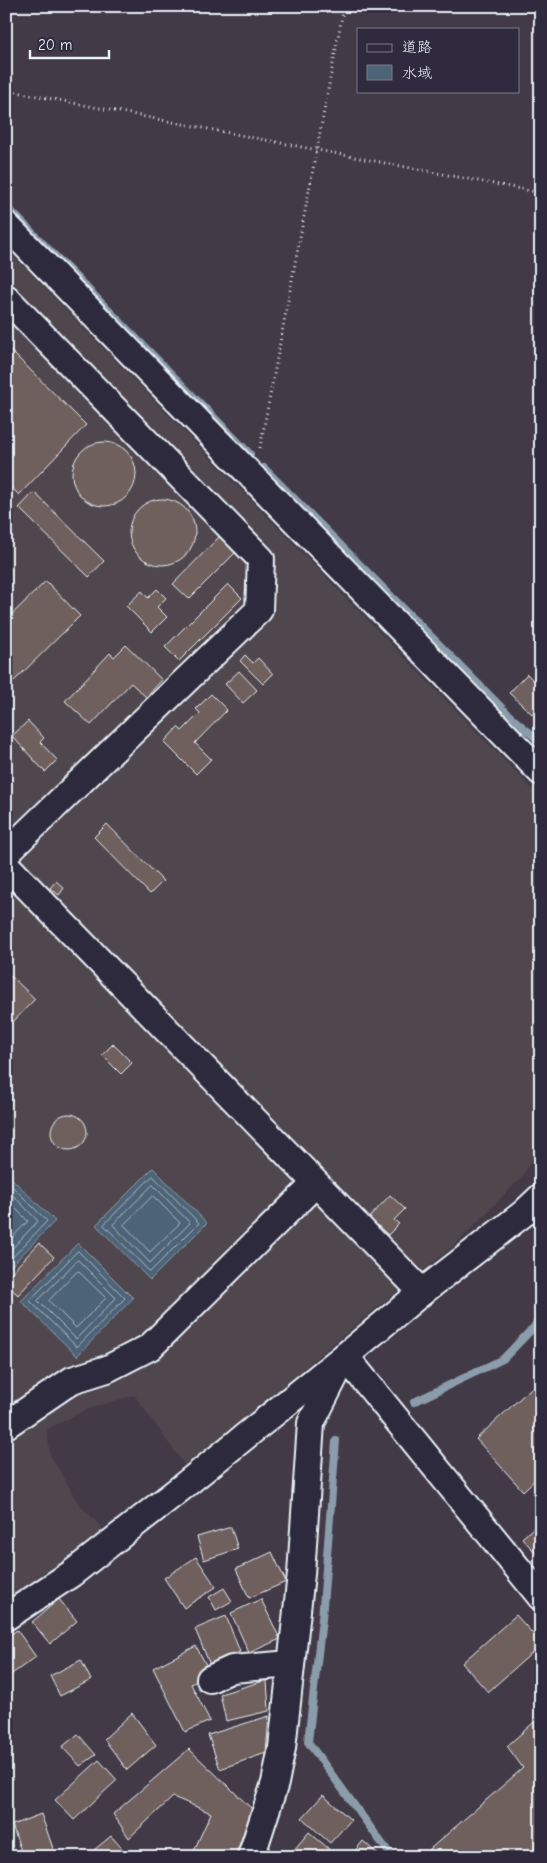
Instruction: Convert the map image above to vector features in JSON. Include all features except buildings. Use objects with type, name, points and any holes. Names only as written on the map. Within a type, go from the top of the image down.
[{"type":"street","points":[[6,224],[541,772]]},
{"type":"street","points":[[6,298],[261,559],[259,610],[6,853]]},
{"type":"street","points":[[6,865],[422,1292]]},
{"type":"street","points":[[6,1425],[72,1380],[107,1370],[150,1347],[315,1184]]},
{"type":"street","points":[[6,1617],[71,1574],[345,1356],[422,1292],[524,1213],[541,1197]]},
{"type":"street","points":[[345,1356],[541,1597]]},
{"type":"street","points":[[251,1857],[275,1783],[282,1748],[301,1574],[311,1423],[345,1356]]},
{"type":"street","points":[[210,1680],[232,1669],[291,1664]]},
{"type":"path","points":[[254,477],[344,6]]},
{"type":"path","points":[[6,90],[541,193]]},
{"type":"shaded area","points":[[6,248],[541,798],[541,1145],[522,1177],[456,1244],[186,1467],[134,1395],[88,1409],[47,1429],[50,1455],[79,1504],[110,1536],[6,1609]]},
{"type":"water","points":[[153,1168],[207,1223],[150,1280],[96,1225]]},
{"type":"water","points":[[6,1173],[55,1221],[6,1271]]},
{"type":"water","points":[[78,1243],[133,1298],[77,1356],[21,1301]]},
{"type":"waterway","points":[[6,206],[250,454]]},
{"type":"waterway","points":[[264,468],[512,718],[541,742]]},
{"type":"waterway","points":[[414,1402],[503,1359],[534,1327],[541,1316]]},
{"type":"waterway","points":[[336,1441],[322,1619],[308,1742],[392,1857]]}]
